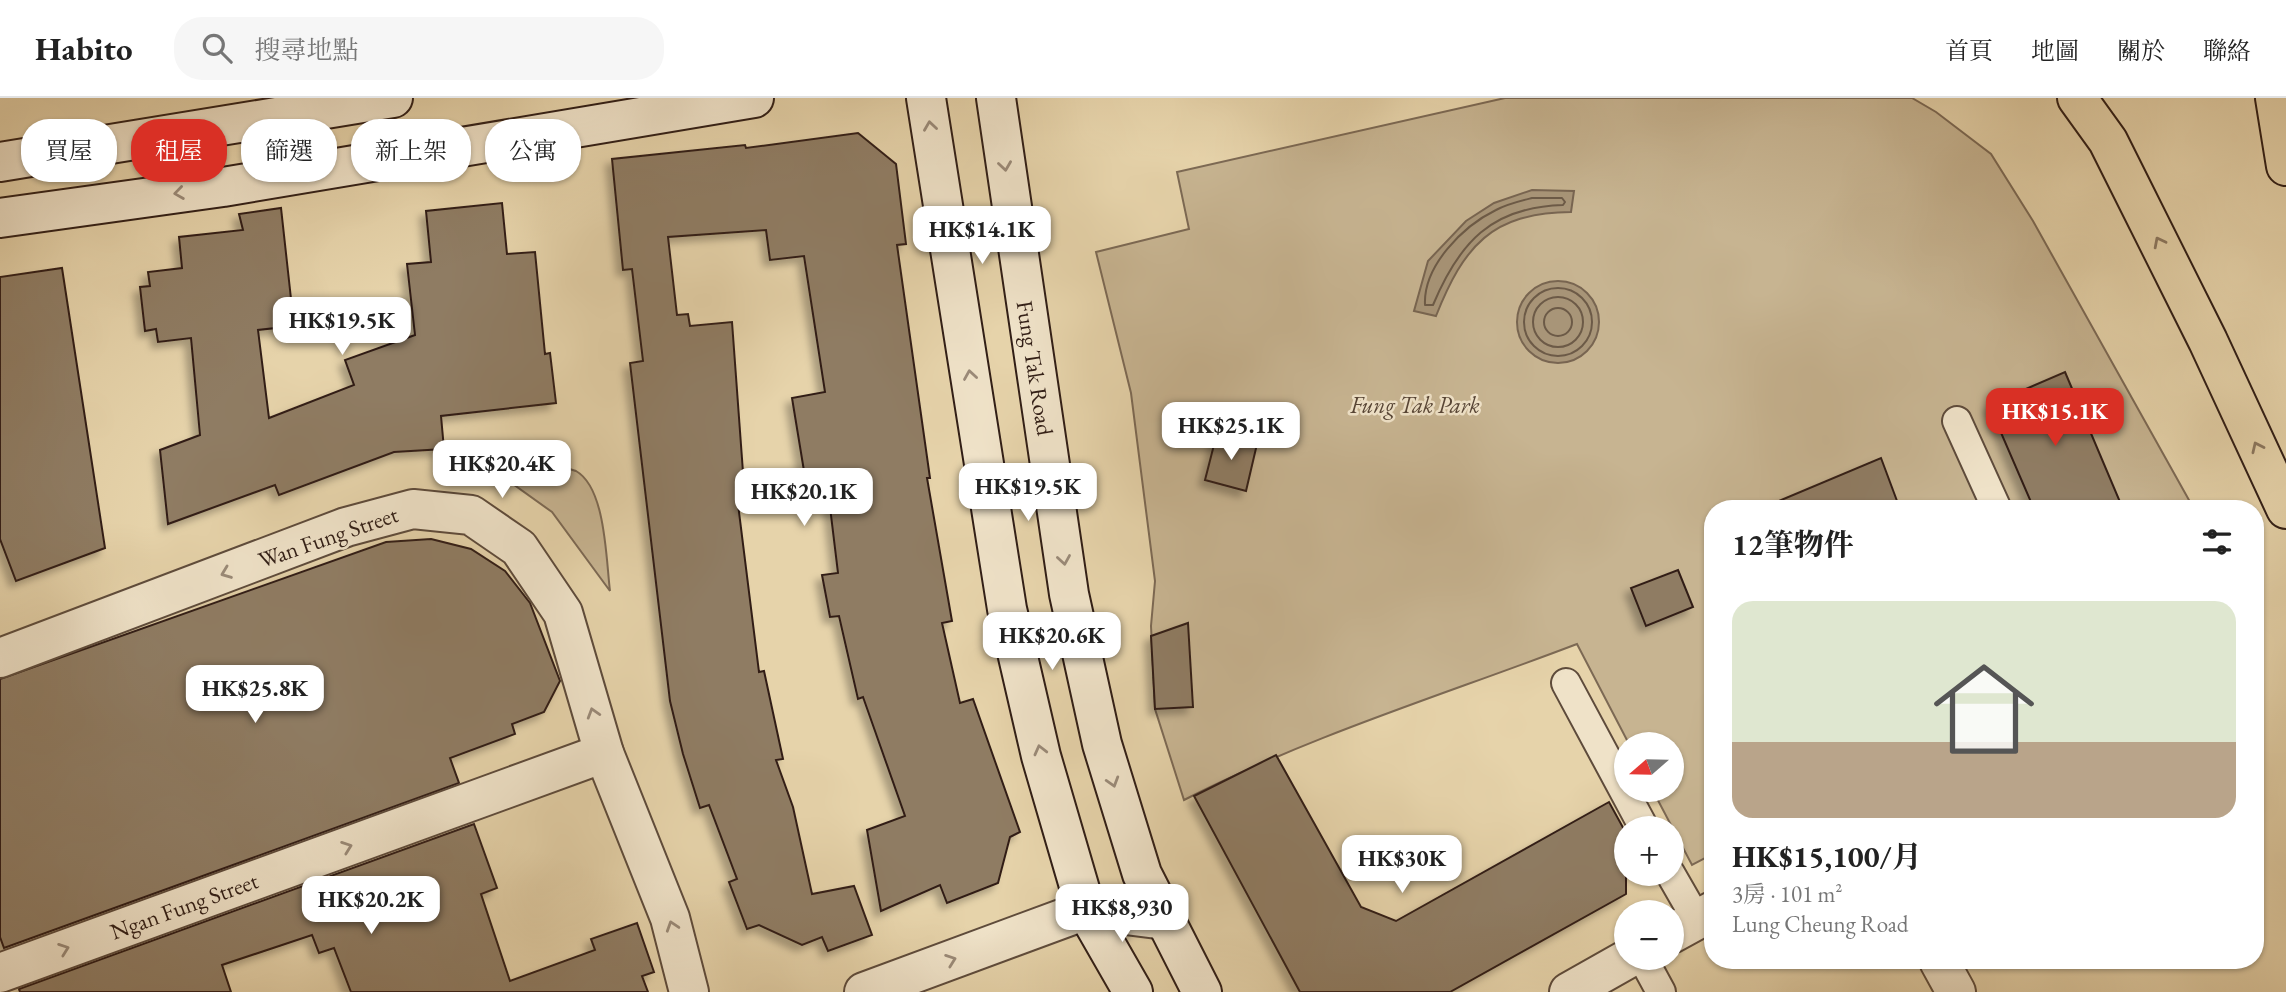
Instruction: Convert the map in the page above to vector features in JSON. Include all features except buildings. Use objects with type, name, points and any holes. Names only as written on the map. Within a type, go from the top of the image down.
[{"type":"highway","points":[[2077,98],[2108,141],[2208,341],[2286,509]]},
{"type":"highway","points":[[2275,98],[2286,166]]},
{"type":"main road","points":[[0,162],[393,98]]},
{"type":"main road","points":[[0,218],[223,187],[754,98]]},
{"type":"main road","points":[[926,98],[1007,609],[1041,756],[1086,910],[1133,992]]},
{"type":"main road","name":"Fung Tak Road","points":[[996,98],[1069,594],[1102,744],[1142,874],[1202,992]]},
{"type":"main road","name":"Wan Fung Street","points":[[0,658],[346,527],[413,509],[471,515],[519,548],[562,613],[604,753],[670,918],[690,992]]},
{"type":"main road","name":"Ngan Fung Street","points":[[0,973],[604,753]]},
{"type":"main road","points":[[864,992],[1086,910],[1165,920]]},
{"type":"main road","points":[[1569,992],[1614,967]]},
{"type":"main road","points":[[1943,969],[1956,992]]},
{"type":"lane","points":[[1957,421],[1993,500]]},
{"type":"lane","points":[[1566,683],[1638,816]]},
{"type":"lane","points":[[1676,886],[1694,922]]},
{"type":"lane","points":[[1649,970],[1661,992]]},
{"type":"green space","name":"Fung Tak Park","points":[[1505,98],[1912,98],[1936,112],[1991,154],[2033,221],[2189,500],[1704,500],[1704,859],[1692,865],[1684,850],[1684,816],[1666,816],[1659,802],[1684,802],[1684,732],[1623,732],[1577,644],[1329,736],[1184,800],[1155,709],[1151,626],[1155,581],[1131,393],[1096,252],[1189,229],[1177,172]]},
{"type":"green space","points":[[560,467],[576,471],[586,480],[593,493],[603,526],[610,591],[552,512],[503,477]]},
{"type":"water","points":[[1532,190],[1574,191],[1571,212],[1543,214],[1501,227],[1484,238],[1470,253],[1458,270],[1436,316],[1414,311],[1428,261],[1466,221],[1494,203]]},
{"type":"water","points":[[1558,281],[1574,284],[1587,293],[1596,306],[1599,322],[1596,338],[1587,351],[1574,360],[1558,363],[1542,360],[1529,351],[1520,338],[1517,322],[1520,306],[1529,293],[1542,284]]}]
